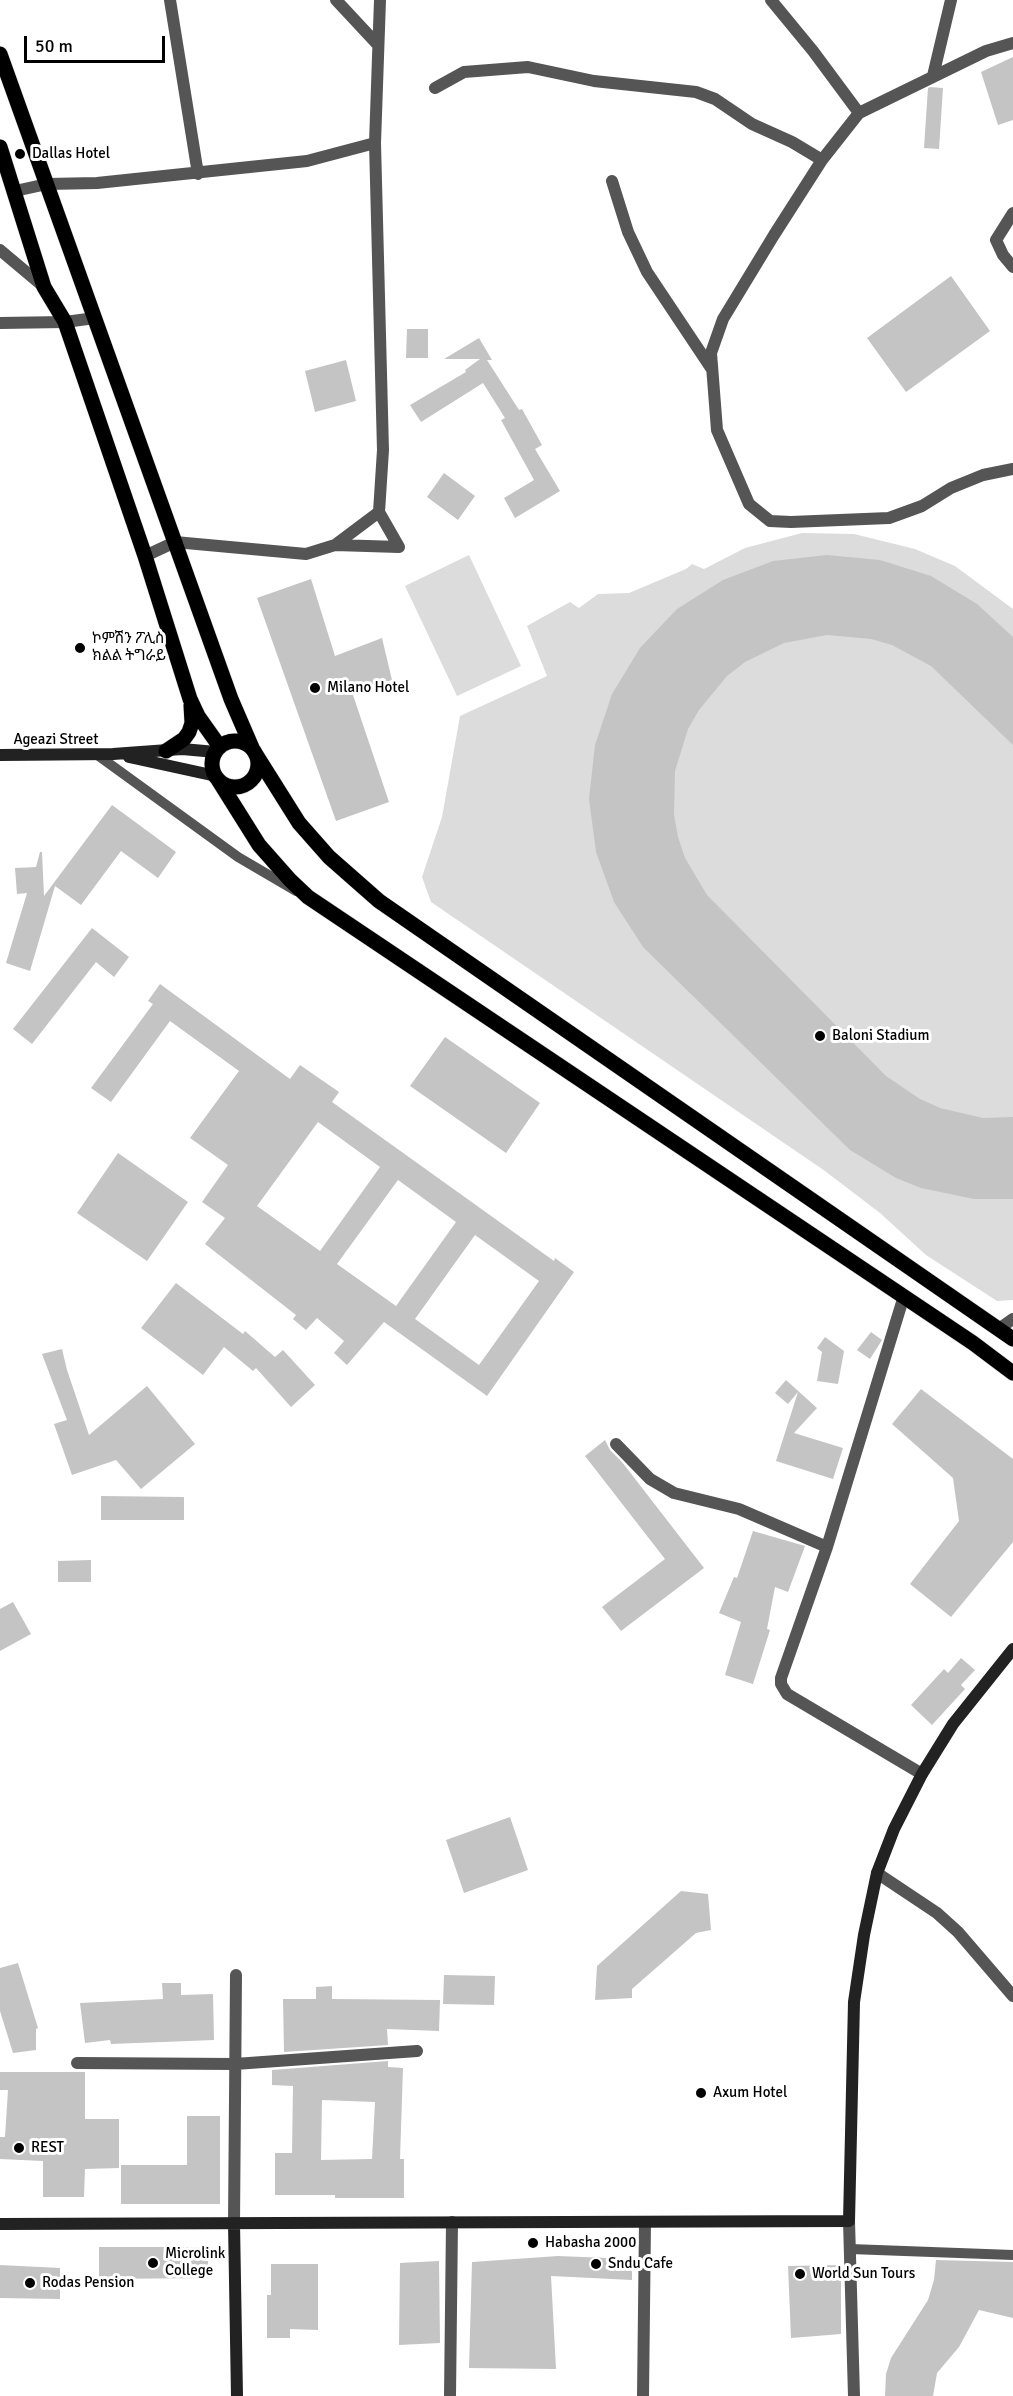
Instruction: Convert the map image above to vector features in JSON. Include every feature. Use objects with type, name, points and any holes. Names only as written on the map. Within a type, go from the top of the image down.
[{"type":"main road","points":[[0,54],[231,699],[258,760],[256,773],[247,784],[234,787],[217,777]]},
{"type":"main road","points":[[0,147],[44,286],[65,322],[146,556],[190,699],[218,750]]},
{"type":"main road","points":[[166,751],[184,739],[189,732],[192,723],[190,699]]},
{"type":"main road","points":[[1013,1339],[378,901],[329,857],[299,823],[248,745],[233,742],[218,750],[212,766],[217,777],[259,845],[308,897],[1013,1372]]},
{"type":"street","points":[[170,0],[198,174]]},
{"type":"street","points":[[336,0],[378,45]]},
{"type":"street","points":[[335,544],[399,547],[379,512],[383,450],[375,143],[380,0]]},
{"type":"street","points":[[771,0],[859,112]]},
{"type":"street","points":[[933,76],[951,0]]},
{"type":"street","points":[[1013,43],[986,51],[859,112],[822,160],[723,319],[711,353],[717,430],[749,504],[770,521],[889,518],[922,506],[951,488],[983,475],[1013,469]]},
{"type":"street","points":[[435,88],[464,72],[528,67],[594,81],[696,92],[715,99],[752,124],[792,142],[822,160]]},
{"type":"street","points":[[15,191],[47,184],[97,183],[307,161],[375,143]]},
{"type":"street","points":[[612,181],[628,232],[647,272],[712,369]]},
{"type":"street","points":[[1013,213],[996,240],[1003,255],[1013,267]]},
{"type":"street","points":[[0,250],[44,286]]},
{"type":"street","points":[[0,323],[65,322],[95,318]]},
{"type":"street","points":[[146,556],[175,542],[306,554],[335,544],[379,512]]},
{"type":"street","points":[[113,754],[182,749],[218,750]]},
{"type":"street","points":[[113,754],[217,777]]},
{"type":"street","name":"Ageazi Street","points":[[0,755],[113,754]]},
{"type":"street","points":[[903,1299],[826,1547],[781,1678],[782,1688],[787,1694],[922,1774]]},
{"type":"street","points":[[999,1329],[1013,1319]]},
{"type":"street","points":[[616,1444],[650,1479],[674,1493],[739,1509],[826,1547]]},
{"type":"street","points":[[854,2396],[849,2221],[854,2002],[864,1935],[877,1873],[894,1829],[922,1774],[953,1724],[1013,1649]]},
{"type":"street","points":[[877,1873],[937,1913],[958,1932],[1013,1996]]},
{"type":"street","points":[[236,1975],[234,2223],[237,2396]]},
{"type":"street","points":[[77,2063],[235,2064],[417,2051]]},
{"type":"street","points":[[0,2224],[849,2221]]},
{"type":"street","points":[[450,2396],[452,2222]]},
{"type":"street","points":[[643,2396],[645,2222]]},
{"type":"lane","points":[[96,754],[238,857],[308,897]]},
{"type":"lane","points":[[850,2250],[1013,2255]]},
{"type":"shaded area","name":"Baloni Stadium","points":[[802,533],[854,534],[915,549],[955,566],[1013,609],[1013,1300],[997,1301],[926,1255],[880,1213],[825,1171],[431,902],[422,877],[442,817],[460,716],[547,676],[527,626],[570,602],[579,608],[598,594],[629,593],[686,569],[692,564],[704,569],[745,548]]},
{"type":"shaded area","points":[[469,555],[521,666],[457,696],[405,586]]},
{"type":"building","points":[[1013,57],[1013,120],[998,125],[981,72]]},
{"type":"building","points":[[928,88],[943,88],[939,149],[924,148]]},
{"type":"building","points":[[951,276],[990,331],[906,392],[867,338]]},
{"type":"building","points":[[407,329],[428,329],[428,358],[406,358]]},
{"type":"building","points":[[479,338],[492,360],[487,360],[519,410],[522,409],[542,445],[535,449],[560,491],[515,518],[504,498],[534,480],[501,420],[505,418],[483,383],[421,422],[410,405],[466,372],[465,370],[480,359],[444,359]]},
{"type":"building","points":[[346,360],[356,401],[315,412],[305,371]]},
{"type":"building","points":[[444,473],[475,496],[458,520],[427,497]]},
{"type":"building","points":[[827,555],[880,560],[931,576],[977,604],[1013,637],[1013,745],[931,666],[892,645],[871,639],[827,635],[784,643],[745,662],[727,676],[699,710],[688,729],[675,771],[674,815],[678,837],[685,858],[707,895],[886,1076],[920,1099],[940,1108],[983,1118],[1013,1117],[1013,1199],[974,1199],[921,1188],[896,1178],[850,1150],[643,947],[614,902],[596,852],[589,799],[595,745],[612,694],[640,648],[677,609],[723,580],[773,561]]},
{"type":"building","points":[[311,579],[335,656],[382,638],[392,680],[352,692],[389,802],[336,821],[257,598]]},
{"type":"building","points":[[112,805],[176,852],[158,878],[121,851],[81,905],[55,886],[30,971],[6,963],[27,893],[17,894],[15,868],[36,867],[40,852],[42,852],[44,896]]},
{"type":"building","points":[[92,928],[129,957],[114,977],[96,962],[32,1044],[13,1029]]},
{"type":"building","points":[[160,984],[290,1079],[300,1065],[339,1092],[332,1102],[554,1261],[555,1258],[574,1272],[487,1396],[384,1322],[347,1365],[334,1353],[344,1341],[317,1318],[306,1330],[293,1319],[296,1315],[205,1244],[225,1218],[202,1202],[228,1165],[190,1138],[239,1071],[170,1021],[111,1102],[91,1088],[153,1004],[148,1001]],"holes":[[[318,1122],[380,1167],[320,1251],[257,1206]],[[398,1180],[456,1222],[396,1306],[337,1264]],[[475,1235],[539,1281],[479,1365],[415,1319]]]},
{"type":"building","points":[[445,1037],[540,1103],[506,1153],[410,1086]]},
{"type":"building","points":[[118,1153],[188,1202],[147,1261],[77,1213]]},
{"type":"building","points":[[176,1283],[243,1334],[245,1331],[275,1357],[283,1350],[315,1385],[291,1407],[256,1368],[253,1371],[224,1347],[203,1375],[141,1328]]},
{"type":"building","points":[[871,1332],[882,1340],[870,1359],[857,1350]]},
{"type":"building","points":[[825,1337],[844,1351],[838,1384],[817,1381],[822,1352],[817,1348]]},
{"type":"building","points":[[62,1349],[89,1435],[147,1386],[195,1444],[141,1489],[116,1460],[72,1475],[54,1424],[67,1420],[42,1354]]},
{"type":"building","points":[[786,1380],[817,1408],[794,1433],[843,1448],[833,1479],[776,1461],[798,1392],[788,1404],[775,1393]]},
{"type":"building","points":[[921,1389],[1013,1459],[1013,1542],[951,1617],[910,1584],[959,1521],[953,1478],[892,1424]]},
{"type":"building","points":[[605,1440],[610,1450],[622,1462],[704,1568],[621,1631],[602,1607],[665,1559],[585,1456]]},
{"type":"building","points":[[101,1496],[184,1497],[184,1520],[101,1520]]},
{"type":"building","points":[[753,1531],[805,1546],[788,1592],[775,1587],[767,1629],[770,1630],[753,1684],[725,1675],[741,1622],[719,1613],[734,1577],[737,1578]]},
{"type":"building","points":[[91,1560],[91,1582],[58,1582],[58,1561]]},
{"type":"building","points":[[13,1602],[31,1634],[0,1651],[0,1609]]},
{"type":"building","points":[[961,1658],[975,1670],[961,1685],[965,1689],[932,1725],[911,1705],[944,1669],[948,1673]]},
{"type":"building","points":[[510,1817],[528,1870],[464,1893],[446,1840]]},
{"type":"building","points":[[681,1891],[708,1894],[711,1930],[696,1933],[632,1989],[632,1998],[595,2000],[597,1966]]},
{"type":"building","points":[[18,1963],[38,2028],[36,2029],[36,2050],[13,2053],[0,2011],[0,1968]]},
{"type":"building","points":[[444,1975],[495,1976],[494,2005],[443,2004]]},
{"type":"building","points":[[162,1983],[181,1983],[181,1995],[213,1994],[214,2040],[111,2044],[110,2040],[85,2043],[80,2003],[163,1999]]},
{"type":"building","points":[[332,1986],[332,1999],[440,2000],[439,2031],[387,2029],[388,2045],[284,2052],[283,1999],[316,1999],[316,1987]]},
{"type":"building","points":[[388,2061],[388,2067],[403,2068],[400,2159],[404,2159],[404,2198],[275,2195],[275,2153],[292,2153],[293,2086],[272,2085],[272,2070]],"holes":[[[322,2100],[375,2102],[372,2159],[321,2160]]]},
{"type":"building","points":[[0,2072],[85,2072],[85,2119],[119,2119],[119,2168],[85,2169],[84,2197],[43,2197],[43,2161],[0,2159],[0,2137],[5,2137],[8,2090],[0,2090]]},
{"type":"building","points":[[187,2116],[220,2116],[220,2204],[121,2204],[121,2165],[187,2165]]},
{"type":"building","name":"Microlink College","points":[[99,2247],[208,2247],[208,2278],[99,2279]]},
{"type":"building","points":[[558,2256],[632,2259],[632,2280],[551,2276],[556,2369],[469,2368],[472,2262]]},
{"type":"building","points":[[936,2260],[1013,2262],[1013,2318],[979,2310],[959,2347],[937,2373],[933,2396],[885,2396],[886,2374],[891,2358],[928,2300],[934,2280]]},
{"type":"building","points":[[439,2261],[440,2343],[399,2345],[400,2263]]},
{"type":"building","points":[[271,2264],[318,2264],[318,2330],[290,2329],[290,2338],[267,2338],[267,2295],[271,2295]]},
{"type":"building","name":"Rodas Pension","points":[[0,2265],[60,2268],[60,2299],[0,2298]]},
{"type":"building","points":[[841,2265],[841,2334],[791,2338],[788,2266]]},
{"type":"place","name":"Dallas Hotel","points":[[20,154]]},
{"type":"place","name":"ኮምሽን ፖሊስ ክልል ትግራይ","points":[[80,648]]},
{"type":"place","name":"Milano Hotel","points":[[315,688]]},
{"type":"place","name":"Baloni Stadium","points":[[820,1036]]},
{"type":"place","name":"Axum Hotel","points":[[701,2093]]},
{"type":"place","name":"REST","points":[[19,2148]]},
{"type":"place","name":"Habasha 2000","points":[[533,2243]]},
{"type":"place","name":"Microlink College","points":[[153,2263]]},
{"type":"place","name":"Sndu Cafe","points":[[596,2264]]},
{"type":"place","name":"World Sun Tours","points":[[800,2274]]},
{"type":"place","name":"Rodas Pension","points":[[30,2283]]}]
